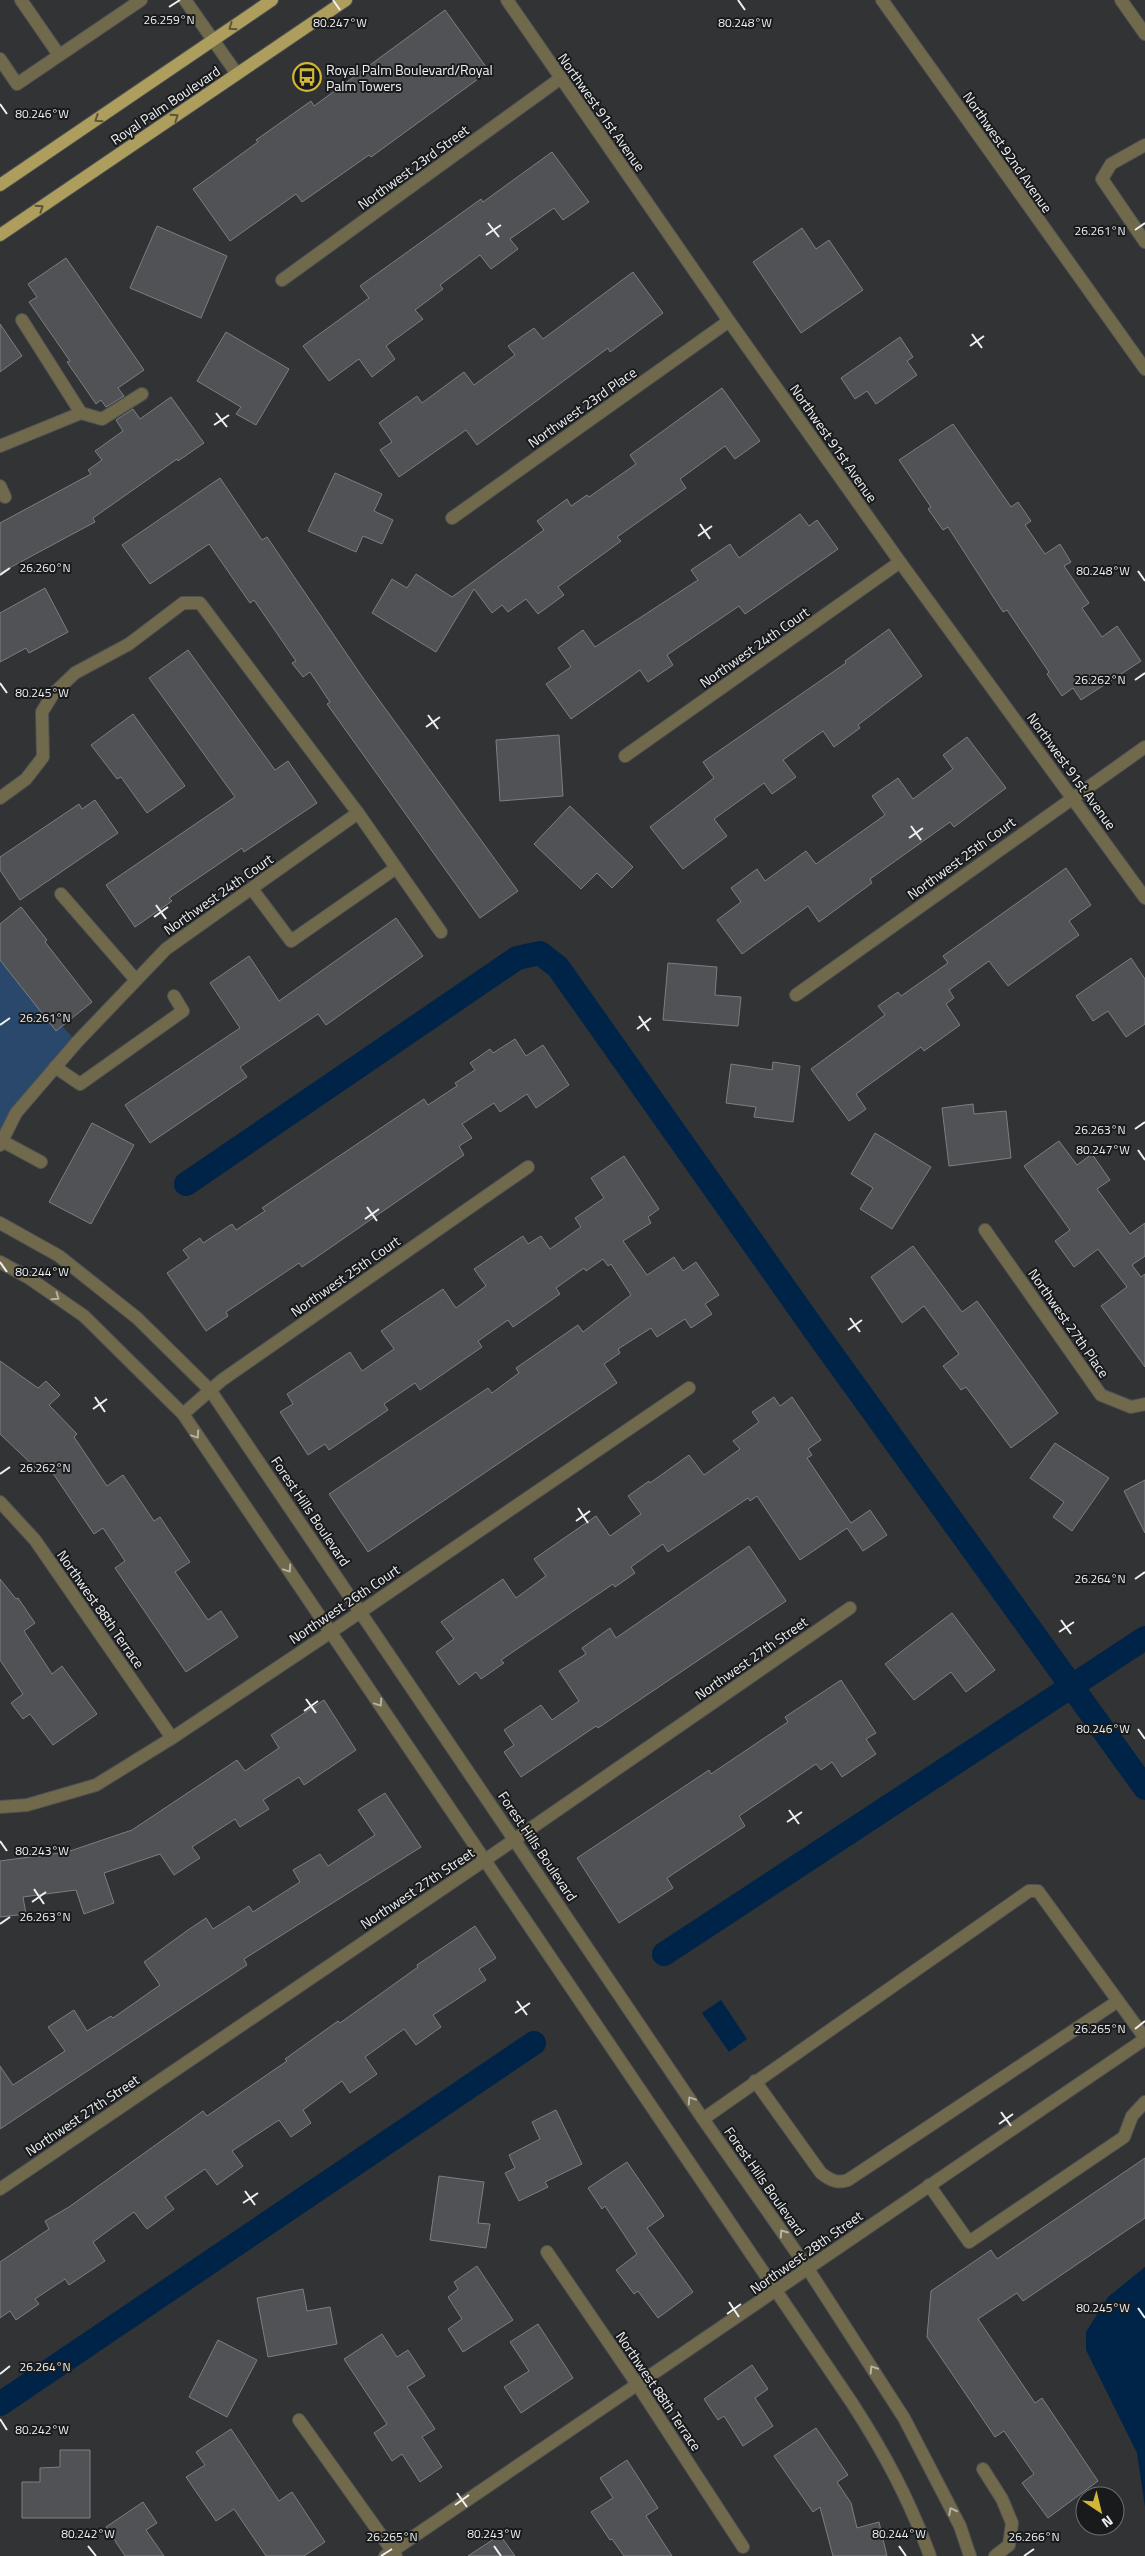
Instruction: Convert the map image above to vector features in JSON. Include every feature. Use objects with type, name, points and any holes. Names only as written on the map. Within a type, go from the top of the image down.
[{"type":"main road","name":"Royal Palm Boulevard","points":[[0,185],[272,0]]},
{"type":"main road","name":"Royal Palm Boulevard","points":[[0,235],[346,0]]},
{"type":"street","points":[[21,0],[59,55]]},
{"type":"street","points":[[0,59],[17,84],[141,0]]},
{"type":"street","points":[[184,0],[237,74]]},
{"type":"street","name":"Northwest 91st Avenue","points":[[507,0],[729,321],[900,562],[1073,796],[1145,898]]},
{"type":"street","name":"Northwest 92nd Avenue","points":[[882,0],[1145,370]]},
{"type":"street","points":[[1121,0],[1145,34]]},
{"type":"street","name":"Northwest 23rd Street","points":[[282,280],[561,78]]},
{"type":"street","points":[[1145,145],[1111,164],[1102,179],[1145,242]]},
{"type":"street","points":[[22,320],[82,414]]},
{"type":"street","name":"Northwest 23rd Place","points":[[452,518],[729,321]]},
{"type":"street","points":[[0,446],[82,414],[102,419],[142,394]]},
{"type":"street","name":"Northwest 24th Court","points":[[625,756],[900,562]]},
{"type":"street","points":[[0,798],[26,779],[42,757],[42,712],[53,694],[75,673],[129,644],[183,602],[200,603],[358,813],[441,932]]},
{"type":"street","name":"Northwest 25th Court","points":[[796,994],[1073,796],[1145,747]]},
{"type":"street","name":"Northwest 24th Court","points":[[1,1143],[16,1113],[55,1067],[166,949],[358,813]]},
{"type":"street","points":[[252,889],[291,941],[396,868]]},
{"type":"street","points":[[61,894],[136,980]]},
{"type":"street","points":[[55,1067],[80,1084],[183,1011],[174,996]]},
{"type":"street","points":[[1,1143],[41,1162]]},
{"type":"street","name":"Northwest 25th Court","points":[[182,1414],[222,1380],[528,1167]]},
{"type":"street","name":"Forest Hills Boulevard","points":[[0,1223],[59,1256],[130,1311],[210,1390],[362,1611],[703,2119],[808,2269],[904,2418],[960,2526],[970,2556]]},
{"type":"street","name":"Northwest 27th Place","points":[[985,1230],[1101,1395],[1131,1407],[1145,1404]]},
{"type":"street","points":[[0,1262],[29,1278],[84,1316],[182,1414],[778,2290],[877,2441],[912,2506],[930,2556]]},
{"type":"street","name":"Northwest 26th Court","points":[[0,1808],[27,1805],[96,1785],[172,1738],[331,1632],[689,1388]]},
{"type":"street","name":"Northwest 88th Terrace","points":[[0,1502],[35,1540],[172,1738]]},
{"type":"street","name":"Northwest 27th Street","points":[[0,2189],[485,1860],[850,1608]]},
{"type":"street","points":[[703,2119],[1029,1891],[1038,1891],[1145,2038]]},
{"type":"street","points":[[755,2082],[821,2172],[835,2182],[841,2183],[1118,2001]]},
{"type":"street","name":"Northwest 28th Street","points":[[391,2554],[1145,2038]]},
{"type":"street","points":[[929,2186],[969,2242],[1124,2137],[1132,2116],[1145,2102]]},
{"type":"street","name":"Northwest 88th Terrace","points":[[547,2252],[637,2384],[743,2547]]},
{"type":"street","points":[[299,2420],[391,2554]]},
{"type":"street","points":[[983,2469],[1002,2499],[1012,2523],[1009,2545],[995,2556]]},
{"type":"shaded area","points":[[0,959],[77,1042],[16,1113],[0,1145]]},
{"type":"shaded area","points":[[721,2000],[747,2039],[729,2052],[702,2013]]},
{"type":"shaded area","points":[[1145,2267],[1145,2507],[1137,2453],[1086,2350],[1086,2332],[1108,2297]]},
{"type":"building","points":[[445,10],[489,71],[371,157],[369,155],[302,202],[296,194],[230,241],[193,189],[258,142],[256,140],[311,101],[314,106]]},
{"type":"building","points":[[552,152],[589,202],[563,220],[554,208],[510,239],[518,249],[491,269],[480,255],[440,285],[443,289],[415,310],[423,319],[386,346],[395,359],[372,377],[359,359],[329,381],[303,346],[369,298],[360,286],[481,199],[483,202]]},
{"type":"building","points":[[157,226],[227,256],[201,318],[130,288]]},
{"type":"building","points":[[802,228],[816,249],[829,240],[863,290],[801,333],[753,262]]},
{"type":"building","points":[[66,258],[144,370],[118,388],[124,396],[106,407],[101,400],[96,404],[67,362],[70,361],[29,302],[37,297],[28,284]]},
{"type":"building","points":[[633,272],[663,313],[610,352],[608,348],[477,445],[466,430],[399,477],[380,450],[392,442],[379,423],[417,396],[422,403],[464,372],[474,385],[515,355],[508,346],[534,328],[543,339]]},
{"type":"building","points":[[0,324],[22,356],[0,372]]},
{"type":"building","points":[[226,332],[289,369],[256,425],[236,414],[241,407],[197,381]]},
{"type":"building","points":[[900,337],[913,357],[907,361],[917,375],[876,404],[867,391],[855,399],[841,378]]},
{"type":"building","points":[[722,388],[760,441],[735,459],[725,446],[680,479],[686,488],[617,537],[621,541],[558,587],[564,595],[538,614],[526,599],[508,612],[502,605],[492,613],[474,589],[436,652],[372,613],[392,579],[407,588],[416,574],[452,597],[544,530],[537,521],[567,499],[571,506],[587,495],[589,497],[636,464],[630,455]]},
{"type":"building","points":[[171,397],[204,443],[178,461],[177,459],[93,518],[95,522],[0,573],[0,523],[91,474],[88,470],[102,460],[95,451],[123,431],[116,420],[133,409],[140,419]]},
{"type":"building","points":[[953,424],[1011,507],[1018,502],[1031,521],[1025,525],[1045,554],[1060,544],[1071,562],[1064,566],[1089,603],[1082,608],[1102,637],[1117,626],[1141,661],[1081,700],[1073,688],[1062,696],[1047,674],[1049,672],[1007,610],[1003,612],[948,527],[943,530],[928,509],[931,507],[899,460]]},
{"type":"building","points":[[335,473],[382,494],[374,511],[393,520],[382,544],[363,536],[356,552],[308,531]]},
{"type":"building","points":[[220,478],[262,540],[267,537],[363,678],[518,891],[480,918],[327,704],[330,702],[310,672],[303,677],[292,663],[296,661],[254,600],[250,603],[209,544],[150,584],[122,545]]},
{"type":"building","points":[[800,514],[809,526],[817,520],[838,549],[745,614],[739,606],[667,655],[673,665],[648,682],[640,670],[571,719],[546,684],[571,667],[558,648],[583,630],[595,647],[698,580],[691,570],[730,544],[739,558]]},
{"type":"building","points":[[45,588],[68,632],[29,653],[26,648],[0,662],[0,613]]},
{"type":"building","points":[[889,629],[922,676],[858,725],[860,728],[834,747],[823,731],[783,760],[796,777],[772,794],[764,783],[714,819],[727,836],[683,869],[650,827],[714,778],[703,762],[846,663],[845,661]]},
{"type":"building","points":[[188,650],[275,770],[288,761],[317,803],[244,852],[242,848],[169,898],[172,901],[135,927],[106,885],[235,797],[149,678]]},
{"type":"building","points":[[133,714],[185,786],[147,813],[121,777],[117,779],[91,745]]},
{"type":"building","points":[[559,735],[563,796],[500,801],[496,740]]},
{"type":"building","points":[[967,737],[1006,788],[954,827],[950,822],[870,879],[872,883],[819,922],[808,906],[742,954],[717,920],[741,902],[731,888],[757,869],[765,881],[806,851],[816,864],[885,815],[872,796],[898,778],[913,799],[953,769],[943,755]]},
{"type":"building","points":[[95,800],[118,833],[20,900],[0,870],[0,857],[79,804],[82,809]]},
{"type":"building","points":[[570,806],[633,867],[612,888],[597,873],[581,889],[534,844]]},
{"type":"building","points":[[1066,868],[1091,905],[1069,921],[1079,935],[1008,986],[989,961],[949,990],[954,998],[946,1004],[960,1025],[924,1051],[921,1047],[856,1094],[866,1109],[849,1121],[811,1069],[885,1015],[878,1006],[898,992],[901,996],[948,963],[943,956]]},
{"type":"building","points":[[21,907],[47,940],[45,942],[92,1002],[56,1031],[0,960],[0,924]]},
{"type":"building","points":[[396,918],[423,956],[326,1025],[318,1014],[240,1067],[247,1077],[150,1143],[125,1105],[240,1028],[210,983],[249,956],[279,1001]]},
{"type":"building","points":[[1131,958],[1145,979],[1145,1024],[1126,1037],[1108,1011],[1093,1021],[1076,996]]},
{"type":"building","points":[[668,963],[717,967],[715,995],[741,997],[738,1026],[663,1020]]},
{"type":"building","points":[[515,1039],[526,1056],[543,1045],[569,1085],[536,1108],[527,1094],[500,1112],[494,1103],[462,1124],[472,1138],[459,1146],[464,1155],[302,1267],[299,1263],[226,1312],[228,1316],[206,1331],[167,1273],[189,1258],[183,1250],[200,1238],[203,1243],[232,1224],[236,1230],[265,1211],[262,1208],[424,1099],[428,1105],[457,1086],[455,1083],[475,1070],[470,1063],[490,1049],[493,1053]]},
{"type":"building","points":[[773,1062],[800,1066],[793,1122],[754,1117],[756,1107],[726,1103],[731,1064],[772,1070]]},
{"type":"building","points":[[973,1104],[974,1114],[1006,1111],[1011,1158],[949,1166],[942,1108]]},
{"type":"building","points":[[92,1123],[134,1145],[91,1224],[49,1202]]},
{"type":"building","points":[[875,1133],[931,1167],[892,1229],[860,1209],[873,1188],[851,1174]]},
{"type":"building","points":[[1059,1141],[1077,1165],[1092,1154],[1110,1180],[1097,1189],[1130,1234],[1145,1223],[1145,1256],[1132,1265],[1141,1277],[1145,1274],[1145,1367],[1101,1306],[1127,1287],[1098,1249],[1074,1267],[1055,1241],[1070,1230],[1024,1166]]},
{"type":"building","points":[[624,1156],[659,1209],[648,1217],[651,1223],[623,1241],[647,1275],[674,1257],[683,1271],[696,1262],[719,1295],[705,1304],[712,1314],[691,1328],[685,1319],[657,1337],[651,1328],[618,1349],[620,1353],[604,1364],[617,1383],[368,1552],[329,1494],[488,1388],[492,1393],[519,1373],[516,1368],[578,1325],[583,1332],[631,1295],[611,1264],[608,1266],[603,1259],[586,1271],[584,1268],[556,1288],[560,1294],[513,1327],[508,1320],[478,1341],[482,1347],[420,1390],[415,1383],[384,1404],[388,1410],[329,1450],[325,1444],[308,1455],[280,1412],[293,1404],[287,1394],[350,1352],[362,1371],[394,1349],[381,1331],[443,1289],[456,1308],[486,1286],[474,1269],[523,1236],[528,1244],[541,1236],[550,1249],[581,1227],[575,1218],[604,1198],[591,1178]]},
{"type":"building","points":[[913,1246],[962,1312],[977,1301],[1058,1413],[1011,1448],[966,1387],[961,1390],[943,1366],[959,1354],[924,1306],[902,1323],[871,1277]]},
{"type":"building","points":[[0,1361],[38,1388],[46,1381],[60,1395],[49,1405],[77,1434],[74,1437],[107,1486],[123,1475],[154,1521],[160,1517],[190,1562],[175,1572],[208,1620],[221,1611],[238,1637],[186,1672],[115,1568],[125,1561],[103,1528],[94,1534],[46,1463],[39,1471],[0,1434]]},
{"type":"building","points":[[774,1397],[780,1406],[792,1397],[821,1440],[808,1449],[812,1455],[807,1458],[851,1523],[870,1510],[887,1535],[863,1551],[847,1528],[800,1560],[757,1496],[750,1501],[748,1498],[668,1552],[663,1544],[631,1567],[635,1573],[615,1587],[613,1584],[501,1660],[504,1663],[481,1679],[476,1672],[459,1685],[436,1652],[454,1639],[441,1622],[503,1579],[516,1598],[546,1576],[534,1559],[596,1516],[610,1536],[641,1514],[628,1496],[689,1455],[704,1475],[740,1449],[733,1441],[759,1422],[752,1412]]},
{"type":"building","points":[[1055,1443],[1109,1478],[1072,1531],[1053,1517],[1064,1502],[1030,1478]]},
{"type":"building","points":[[1145,1480],[1145,1533],[1124,1491]]},
{"type":"building","points":[[749,1546],[786,1601],[598,1728],[596,1726],[521,1777],[504,1752],[514,1745],[504,1730],[541,1705],[552,1720],[579,1701],[559,1671],[586,1654],[582,1648],[610,1628],[616,1638]]},
{"type":"building","points":[[0,1579],[16,1599],[18,1598],[35,1623],[24,1631],[52,1674],[62,1666],[97,1714],[53,1745],[30,1714],[23,1719],[11,1703],[23,1694],[0,1660]]},
{"type":"building","points":[[952,1613],[995,1670],[966,1692],[951,1672],[914,1700],[885,1664]]},
{"type":"building","points":[[841,1680],[876,1733],[866,1739],[876,1754],[842,1777],[832,1762],[821,1770],[816,1764],[739,1816],[745,1826],[667,1878],[673,1888],[619,1923],[577,1858],[709,1770],[711,1774],[788,1722],[785,1717]]},
{"type":"building","points":[[324,1700],[356,1750],[304,1785],[299,1777],[263,1800],[269,1809],[240,1827],[235,1819],[192,1847],[200,1858],[174,1875],[160,1854],[104,1873],[114,1903],[84,1914],[76,1890],[23,1897],[26,1914],[0,1917],[0,1861],[67,1852],[132,1830],[237,1760],[245,1771],[279,1748],[271,1735]]},
{"type":"building","points":[[385,1793],[421,1847],[244,1959],[247,1965],[0,2129],[0,2066],[13,2085],[65,2051],[48,2027],[74,2010],[87,2031],[111,2016],[113,2018],[160,1985],[144,1962],[188,1930],[206,1918],[213,1929],[249,1906],[253,1912],[300,1882],[293,1870],[320,1854],[328,1866],[375,1835],[358,1810]]},
{"type":"building","points":[[475,1926],[496,1958],[479,1969],[486,1980],[433,2015],[441,2027],[416,2045],[404,2029],[365,2057],[377,2074],[350,2093],[342,2081],[303,2110],[311,2123],[291,2137],[279,2120],[232,2151],[243,2166],[217,2185],[205,2169],[165,2197],[174,2209],[147,2229],[134,2212],[93,2242],[105,2261],[69,2285],[65,2279],[35,2299],[39,2304],[16,2320],[10,2311],[0,2318],[0,2262],[49,2229],[45,2221],[69,2207],[203,2111],[207,2116],[287,2061],[285,2059],[338,2021],[340,2023],[418,1967],[417,1965]]},
{"type":"building","points":[[556,2110],[582,2164],[545,2182],[548,2187],[519,2201],[505,2173],[515,2168],[509,2155],[540,2139],[532,2122]]},
{"type":"building","points":[[1145,2158],[1145,2218],[1023,2301],[1017,2293],[978,2319],[1035,2403],[1042,2398],[1098,2481],[1091,2486],[1075,2486],[1075,2498],[1048,2518],[1022,2483],[1034,2474],[1004,2431],[995,2437],[927,2337],[931,2291],[991,2250],[997,2259]]},
{"type":"building","points":[[627,2162],[664,2216],[647,2228],[693,2292],[658,2318],[638,2291],[634,2294],[616,2270],[637,2254],[605,2206],[602,2209],[588,2188]]},
{"type":"building","points":[[439,2176],[484,2182],[478,2223],[490,2224],[486,2248],[430,2240]]},
{"type":"building","points":[[477,2266],[513,2320],[463,2352],[448,2329],[462,2319],[448,2297],[458,2289],[454,2282]]},
{"type":"building","points":[[303,2289],[307,2311],[330,2307],[337,2344],[268,2357],[257,2298]]},
{"type":"building","points":[[538,2324],[573,2378],[521,2413],[504,2387],[529,2371],[510,2342]]},
{"type":"building","points":[[382,2334],[397,2357],[408,2350],[425,2376],[407,2387],[435,2429],[422,2437],[442,2467],[420,2482],[402,2454],[392,2461],[374,2433],[387,2424],[344,2359]]},
{"type":"building","points":[[218,2340],[257,2360],[227,2417],[189,2397]]},
{"type":"building","points":[[752,2365],[768,2389],[755,2398],[773,2426],[743,2446],[724,2416],[718,2420],[704,2399]]},
{"type":"building","points":[[816,2428],[848,2475],[837,2482],[851,2503],[857,2528],[879,2522],[887,2556],[833,2556],[820,2507],[813,2512],[774,2456]]},
{"type":"building","points":[[231,2429],[279,2501],[292,2492],[325,2542],[304,2556],[266,2556],[234,2509],[216,2521],[186,2477],[205,2465],[196,2452]]},
{"type":"building","points":[[60,2450],[90,2450],[90,2518],[22,2518],[22,2482],[40,2482],[40,2468],[60,2467]]},
{"type":"building","points":[[627,2460],[658,2508],[646,2516],[672,2556],[624,2556],[612,2539],[610,2540],[591,2512],[613,2498],[600,2478]]},
{"type":"building","points":[[143,2502],[157,2523],[146,2530],[164,2556],[125,2556],[106,2527]]},
{"type":"building","points":[[500,2535],[515,2556],[468,2556]]},
{"type":"waterway","points":[[186,1184],[517,958],[540,953],[558,967],[813,1328],[1145,1788]]},
{"type":"waterway","points":[[664,1954],[1145,1638]]},
{"type":"waterway","points":[[0,2404],[534,2043]]},
{"type":"place","name":"Royal Palm Boulevard/Royal Palm Towers","points":[[307,77]]}]
